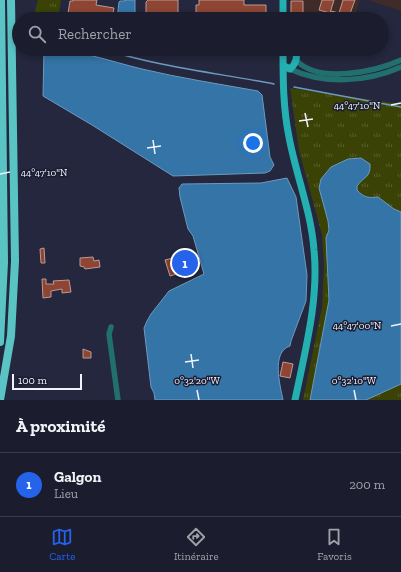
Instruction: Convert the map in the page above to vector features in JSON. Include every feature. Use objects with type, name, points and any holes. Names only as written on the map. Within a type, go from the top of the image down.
[{"type":"highway","points":[[0,342],[4,262],[1,0]]},
{"type":"highway","points":[[0,400],[11,336],[14,274],[11,0]]},
{"type":"main road","points":[[283,0],[283,12]]},
{"type":"main road","points":[[285,56],[287,67],[283,80],[283,93],[289,137],[312,230],[315,283],[312,315],[295,400]]},
{"type":"main road","points":[[287,67],[294,66],[296,56]]},
{"type":"street","points":[[296,60],[302,66],[310,70],[374,76],[401,67]]},
{"type":"street","points":[[287,67],[303,75],[326,79],[345,79],[361,75],[401,60]]},
{"type":"street","points":[[111,327],[109,334],[118,400]]},
{"type":"shaded area","points":[[290,0],[360,0],[356,12],[290,12]]},
{"type":"shaded area","points":[[368,0],[401,0],[401,11]]},
{"type":"green space","points":[[38,0],[61,0],[59,12],[35,12]]},
{"type":"green space","points":[[290,88],[401,104],[401,400],[303,400],[322,307],[324,265],[322,235],[299,150]]},
{"type":"water","points":[[135,0],[135,12],[118,12],[119,2]]},
{"type":"water","points":[[44,56],[93,56],[156,72],[258,91],[262,95],[270,157],[274,165],[270,171],[265,173],[173,176],[43,96]]},
{"type":"water","points":[[361,158],[370,164],[370,169],[368,174],[357,186],[357,190],[362,195],[367,197],[378,197],[394,209],[401,212],[401,384],[366,400],[310,400],[329,300],[326,238],[329,230],[319,188],[321,179],[331,167],[348,159]]},
{"type":"water","points":[[287,178],[296,197],[307,275],[306,301],[290,346],[284,349],[280,355],[278,370],[283,400],[155,400],[151,387],[144,328],[151,314],[169,291],[204,274],[193,236],[188,229],[179,188],[182,184],[261,183]]},
{"type":"building","points":[[97,0],[96,5],[114,8],[113,12],[68,12],[70,1]]},
{"type":"building","points":[[148,0],[178,0],[178,12],[146,12],[146,2]]},
{"type":"building","points":[[199,0],[244,0],[244,5],[266,5],[266,12],[196,12],[196,5],[199,5]]},
{"type":"building","points":[[322,0],[334,0],[330,12],[319,10]]},
{"type":"building","points":[[343,0],[355,0],[351,12],[339,12]]},
{"type":"building","points":[[291,1],[303,1],[303,12],[291,12]]},
{"type":"building","points":[[44,248],[45,263],[41,263],[40,249]]},
{"type":"building","points":[[189,254],[193,269],[170,276],[165,260]]},
{"type":"building","points":[[93,257],[94,261],[99,260],[100,267],[85,269],[84,267],[80,266],[80,258]]},
{"type":"building","points":[[42,279],[46,279],[46,284],[54,284],[53,281],[69,280],[71,292],[62,293],[62,289],[51,291],[51,297],[43,298]]},
{"type":"building","points":[[83,349],[91,352],[91,358],[83,358]]},
{"type":"building","points":[[283,362],[293,364],[290,378],[280,376]]},
{"type":"waterway","points":[[128,56],[145,61],[274,84]]},
{"type":"waterway","points":[[294,87],[401,107]]},
{"type":"place","name":"Galgon","points":[[185,263]]}]
